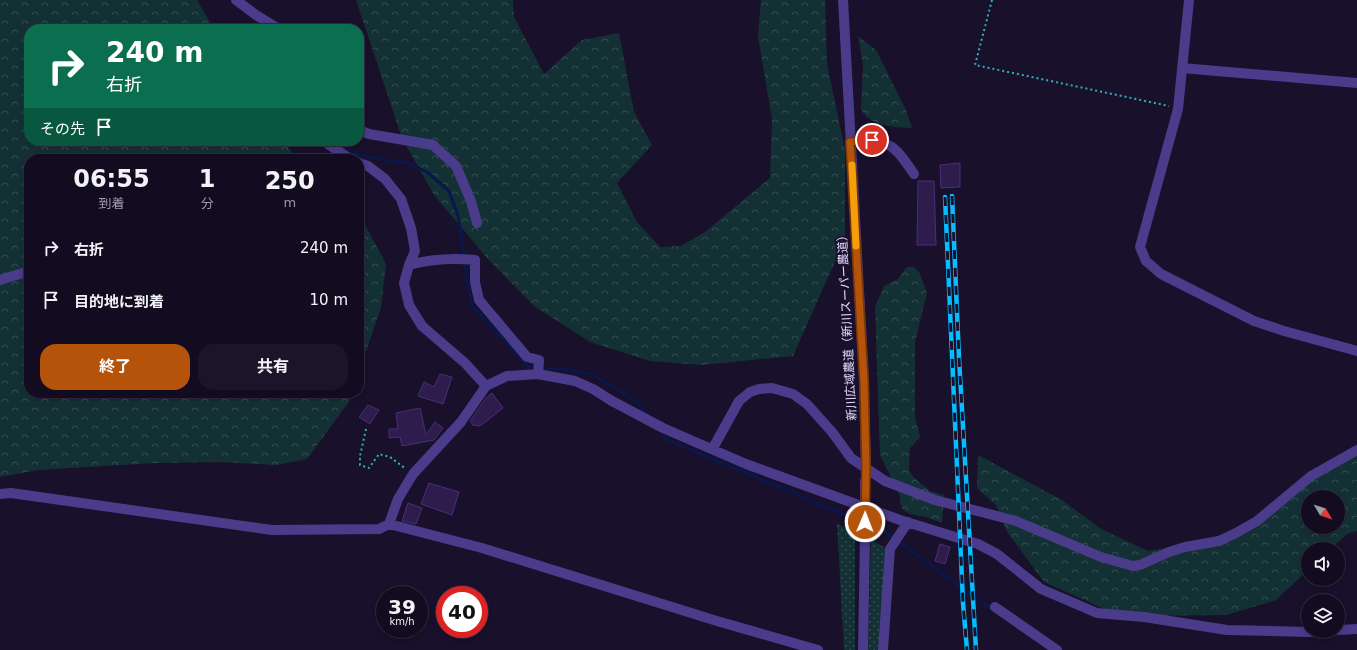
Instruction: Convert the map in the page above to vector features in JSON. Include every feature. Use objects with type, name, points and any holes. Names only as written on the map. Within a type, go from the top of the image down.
[{"type":"street","points":[[236,0],[271,24]]},
{"type":"street","name":"新川広域農道（新川スーパー農道）","points":[[843,0],[864,381],[866,468],[863,650]]},
{"type":"street","points":[[1189,0],[1178,108],[1140,247],[1146,261],[1161,274],[1254,321],[1284,331],[1357,351]]},
{"type":"street","points":[[1182,68],[1357,83]]},
{"type":"street","points":[[364,132],[433,145],[456,166],[471,201],[477,223]]},
{"type":"street","points":[[850,142],[872,140],[890,145],[900,154],[914,174]]},
{"type":"street","points":[[331,146],[343,154]]},
{"type":"street","points":[[364,164],[385,179],[401,199],[411,228],[415,251],[404,283],[409,305],[422,326],[466,363],[486,386]]},
{"type":"street","points":[[409,265],[424,261],[457,259],[475,260],[475,282],[479,300],[527,357],[539,361],[538,374]]},
{"type":"street","points":[[0,280],[24,273]]},
{"type":"street","points":[[0,494],[10,492],[272,530],[379,529],[388,524],[398,499],[413,474],[461,422],[486,386],[507,376],[538,374],[575,381],[593,389],[612,401],[664,428],[713,448],[746,464],[908,522],[978,544],[997,554],[1041,589],[1097,613],[1144,617],[1227,630],[1301,632]]},
{"type":"street","points":[[713,448],[739,401],[750,392],[758,389],[772,388],[793,394],[808,404],[832,432],[851,458],[885,481],[923,496],[1016,521],[1101,557],[1133,566],[1140,565],[1180,548],[1219,541],[1236,534],[1257,521],[1311,476],[1357,450]]},
{"type":"street","points":[[883,650],[890,549],[908,522]]},
{"type":"street","points":[[388,524],[482,548],[717,621],[818,650]]},
{"type":"street","points":[[995,607],[1057,650]]},
{"type":"street","points":[[1345,630],[1357,629]]},
{"type":"path","points":[[992,0],[975,65],[1178,108]]},
{"type":"path","points":[[366,429],[360,456],[360,465],[369,468],[379,454],[390,457],[413,474]]},
{"type":"green space","points":[[0,0],[197,0],[211,24],[24,24],[24,146],[287,146],[294,154],[24,154],[24,398],[350,398],[348,403],[307,459],[276,465],[221,462],[154,463],[39,470],[0,477]]},
{"type":"green space","points":[[356,0],[513,0],[514,17],[544,74],[582,40],[619,33],[634,112],[652,145],[617,183],[637,222],[660,247],[681,246],[705,232],[770,178],[772,119],[758,36],[761,0],[825,0],[827,64],[845,150],[845,239],[793,356],[702,365],[650,361],[590,342],[534,306],[488,259],[434,195],[402,138]]},
{"type":"green space","points":[[858,36],[876,50],[906,110],[912,128],[877,123],[866,116],[861,110],[863,64]]},
{"type":"green space","points":[[364,223],[386,264],[381,308],[364,357]]},
{"type":"green space","points":[[907,267],[914,267],[919,272],[927,293],[915,342],[915,417],[920,437],[910,448],[909,470],[913,477],[930,491],[944,495],[942,523],[926,517],[911,514],[904,510],[900,502],[900,496],[880,455],[875,307],[884,286],[898,279]]},
{"type":"green space","points":[[1357,451],[1357,531],[1347,534],[1338,542],[1301,542],[1301,577],[1276,600],[1226,615],[1120,616],[1044,582],[1006,530],[996,505],[977,488],[978,455],[1062,500],[1101,529],[1148,551],[1208,541],[1279,507],[1322,471]]},
{"type":"green space","points":[[837,523],[855,533],[855,650],[844,650]]},
{"type":"green space","points":[[871,540],[886,548],[878,650],[868,650]]},
{"type":"building","points":[[960,163],[960,187],[941,188],[940,165]]},
{"type":"building","points":[[918,181],[934,181],[936,245],[917,245]]},
{"type":"building","points":[[440,374],[452,377],[443,404],[418,396],[424,382],[434,387]]},
{"type":"building","points":[[492,393],[503,408],[480,426],[473,425],[470,421],[486,398]]},
{"type":"building","points":[[368,405],[379,410],[370,424],[359,417]]},
{"type":"building","points":[[420,408],[426,435],[435,422],[443,428],[434,440],[402,446],[400,437],[389,438],[389,429],[398,429],[396,413]]},
{"type":"building","points":[[429,483],[459,492],[452,515],[421,504]]},
{"type":"building","points":[[408,503],[422,508],[416,524],[402,521]]},
{"type":"building","points":[[940,544],[950,547],[945,564],[935,561]]},
{"type":"waterway","points":[[343,146],[349,152],[356,154]]},
{"type":"waterway","points":[[364,156],[408,163],[427,172],[449,191],[458,216],[466,277],[472,306],[529,367],[562,369],[592,374],[635,400],[648,416]]},
{"type":"waterway","points":[[661,431],[665,439],[862,522]]},
{"type":"waterway","points":[[867,524],[884,531],[993,610]]},
{"type":"railway","points":[[952,196],[959,358],[976,650]]},
{"type":"railway","points":[[945,197],[963,603],[967,650]]},
{"type":"slow traffic","points":[[852,165],[856,246]]},
{"type":"route","points":[[865,522],[866,468],[864,381],[850,142],[872,140]]}]
